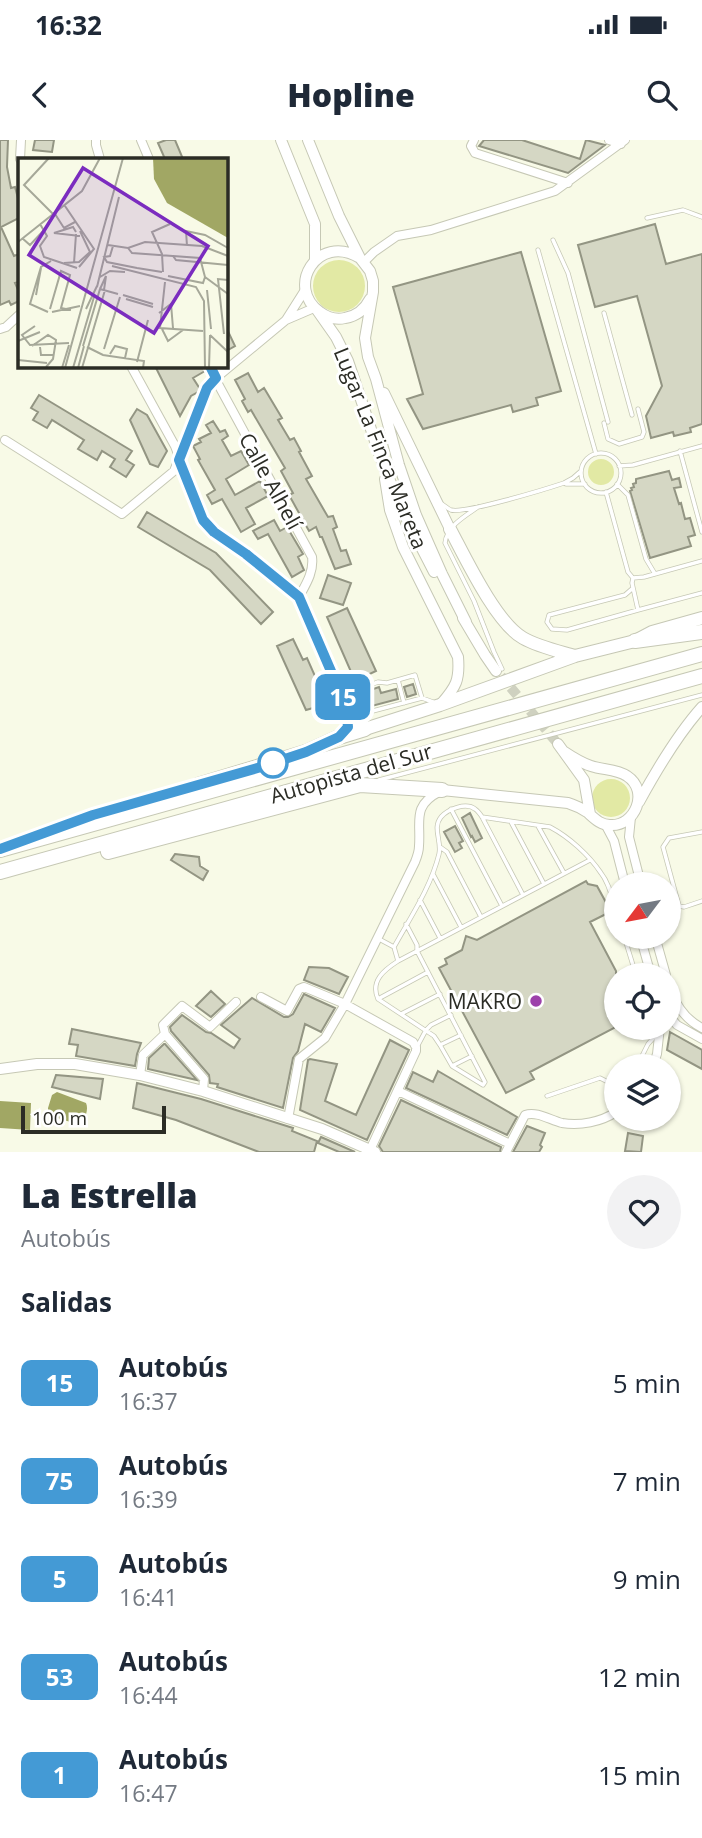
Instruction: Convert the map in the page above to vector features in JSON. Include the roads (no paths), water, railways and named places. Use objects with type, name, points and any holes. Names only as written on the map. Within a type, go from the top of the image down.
[{"type":"highway","points":[[635,640],[702,632]]},
{"type":"highway","name":"Autopista del Sur","points":[[0,850],[702,654]]},
{"type":"highway","name":"Autopista del Sur","points":[[0,873],[702,676]]},
{"type":"highway","points":[[605,703],[702,686]]},
{"type":"highway","points":[[0,850],[93,815],[250,770],[365,729]]},
{"type":"highway","points":[[0,873],[102,853],[360,785],[442,790]]},
{"type":"main road","points":[[450,529],[502,619],[521,638],[576,656]]},
{"type":"main road","points":[[365,729],[576,656],[702,618]]},
{"type":"street","points":[[20,158],[21,140]]},
{"type":"street","points":[[96,140],[100,158]]},
{"type":"street","points":[[141,140],[149,158]]},
{"type":"street","points":[[281,140],[315,223],[315,260]]},
{"type":"street","name":"Lugar La Finca Mareta","points":[[308,140],[339,216],[370,271],[373,292],[365,338],[368,358],[416,515],[466,622]]},
{"type":"street","points":[[609,140],[623,142]]},
{"type":"street","points":[[5,440],[122,514],[174,471],[207,388],[286,320],[305,290],[309,269],[315,260],[332,251],[342,251],[352,253],[362,260],[397,236],[431,230],[554,192],[623,142]]},
{"type":"street","points":[[472,143],[475,153],[568,183]]},
{"type":"street","name":"Lugar La Finca Mareta","points":[[305,290],[348,361],[381,459],[402,510],[438,580],[485,654],[499,670]]},
{"type":"street","name":"Lugar La Finca Mareta","points":[[315,309],[327,317],[350,317],[360,312],[373,292]]},
{"type":"street","points":[[286,320],[315,309]]},
{"type":"street","points":[[0,329],[18,316]]},
{"type":"street","points":[[132,368],[175,446],[203,520],[214,532],[299,597],[346,706],[355,721],[365,729]]},
{"type":"street","name":"Calle Alhelí","points":[[211,368],[312,557],[312,573],[299,597]]},
{"type":"street","points":[[376,379],[450,529]]},
{"type":"street","points":[[381,459],[390,510],[403,547],[458,657],[456,685],[440,705]]},
{"type":"street","points":[[339,737],[348,727],[346,706]]},
{"type":"street","points":[[288,1119],[299,1059],[325,1038],[345,1004],[415,862],[419,848],[420,812],[430,797],[442,790],[568,803],[579,807],[597,821],[619,824],[631,817],[636,810],[654,774],[702,707]]},
{"type":"street","points":[[590,814],[584,780],[560,747],[576,760],[592,767],[627,776],[637,788],[639,802]]},
{"type":"street","points":[[631,817],[629,837],[638,872]]},
{"type":"street","points":[[605,824],[614,841],[622,872]]},
{"type":"street","points":[[0,1069],[37,1064],[75,1064],[140,1075],[203,1091],[322,1129],[373,1151],[416,1051],[413,1042],[345,1004],[304,987],[299,989],[287,1011],[261,997]]},
{"type":"street","points":[[203,1091],[204,1079],[165,1034],[163,1025],[182,1006],[210,1027],[236,1002]]},
{"type":"street","points":[[681,1010],[702,1028]]},
{"type":"street","points":[[681,1027],[702,1039]]},
{"type":"street","points":[[140,1075],[143,1055],[165,1034]]},
{"type":"street","points":[[398,1091],[508,1148],[525,1115],[531,1113],[564,1123],[586,1123],[604,1118]]},
{"type":"lane","points":[[647,218],[683,211],[702,217]]},
{"type":"lane","points":[[553,240],[568,273],[608,439],[619,444],[642,437],[644,432],[638,410]]},
{"type":"lane","points":[[538,250],[596,454]]},
{"type":"lane","points":[[604,313],[632,415]]},
{"type":"lane","points":[[619,466],[634,465],[702,446]]},
{"type":"lane","points":[[680,452],[702,532]]},
{"type":"lane","points":[[437,499],[449,510],[456,510],[478,507],[564,483],[581,471],[586,460],[596,454],[607,454],[616,461],[620,478],[617,484],[606,492],[594,491],[585,484],[581,471]]},
{"type":"lane","points":[[564,483],[585,484]]},
{"type":"lane","points":[[617,484],[628,495],[646,559],[655,574]]},
{"type":"lane","points":[[606,492],[628,572],[634,578]]},
{"type":"lane","points":[[478,507],[450,529],[445,543],[474,600],[499,670]]},
{"type":"lane","points":[[634,578],[702,561]]},
{"type":"lane","points":[[634,578],[633,588],[638,610]]},
{"type":"lane","points":[[633,588],[625,595],[549,615],[547,622],[552,629],[567,630],[702,593]]},
{"type":"lane","points":[[342,696],[379,682],[387,683],[415,674],[422,698]]},
{"type":"lane","points":[[398,680],[404,703]]},
{"type":"lane","points":[[352,692],[356,704],[369,712],[422,698],[440,705]]},
{"type":"lane","points":[[360,785],[702,695]]},
{"type":"lane","points":[[451,809],[502,906]]},
{"type":"lane","points":[[398,961],[394,947],[433,874],[440,846],[437,823],[451,809],[477,809],[523,895]]},
{"type":"lane","points":[[482,817],[550,827],[580,849],[604,878]]},
{"type":"lane","points":[[511,822],[544,884]]},
{"type":"lane","points":[[538,825],[564,873]]},
{"type":"lane","points":[[702,832],[669,838],[663,847],[679,906],[702,901]]},
{"type":"lane","points":[[440,846],[447,852],[481,917]]},
{"type":"lane","points":[[406,924],[417,945],[417,951],[472,1055],[484,1085],[452,1066],[440,1045],[426,1030],[378,999],[375,992],[377,979],[384,970],[398,961],[417,951],[440,938],[590,860]]},
{"type":"lane","points":[[433,874],[461,928]]},
{"type":"lane","points":[[420,900],[440,938]]},
{"type":"lane","points":[[377,938],[394,947]]},
{"type":"lane","points":[[378,999],[428,972]]},
{"type":"lane","points":[[401,1014],[440,993]]},
{"type":"lane","points":[[416,1047],[426,1030],[450,1015]]},
{"type":"lane","points":[[440,1045],[461,1034]]},
{"type":"lane","points":[[452,1066],[472,1055]]},
{"type":"lane","points":[[547,1096],[600,1078],[604,1080]]},
{"type":"tunnel","points":[[501,676],[558,744]]},
{"type":"place","name":"MAKRO","points":[[536,1001]]}]
